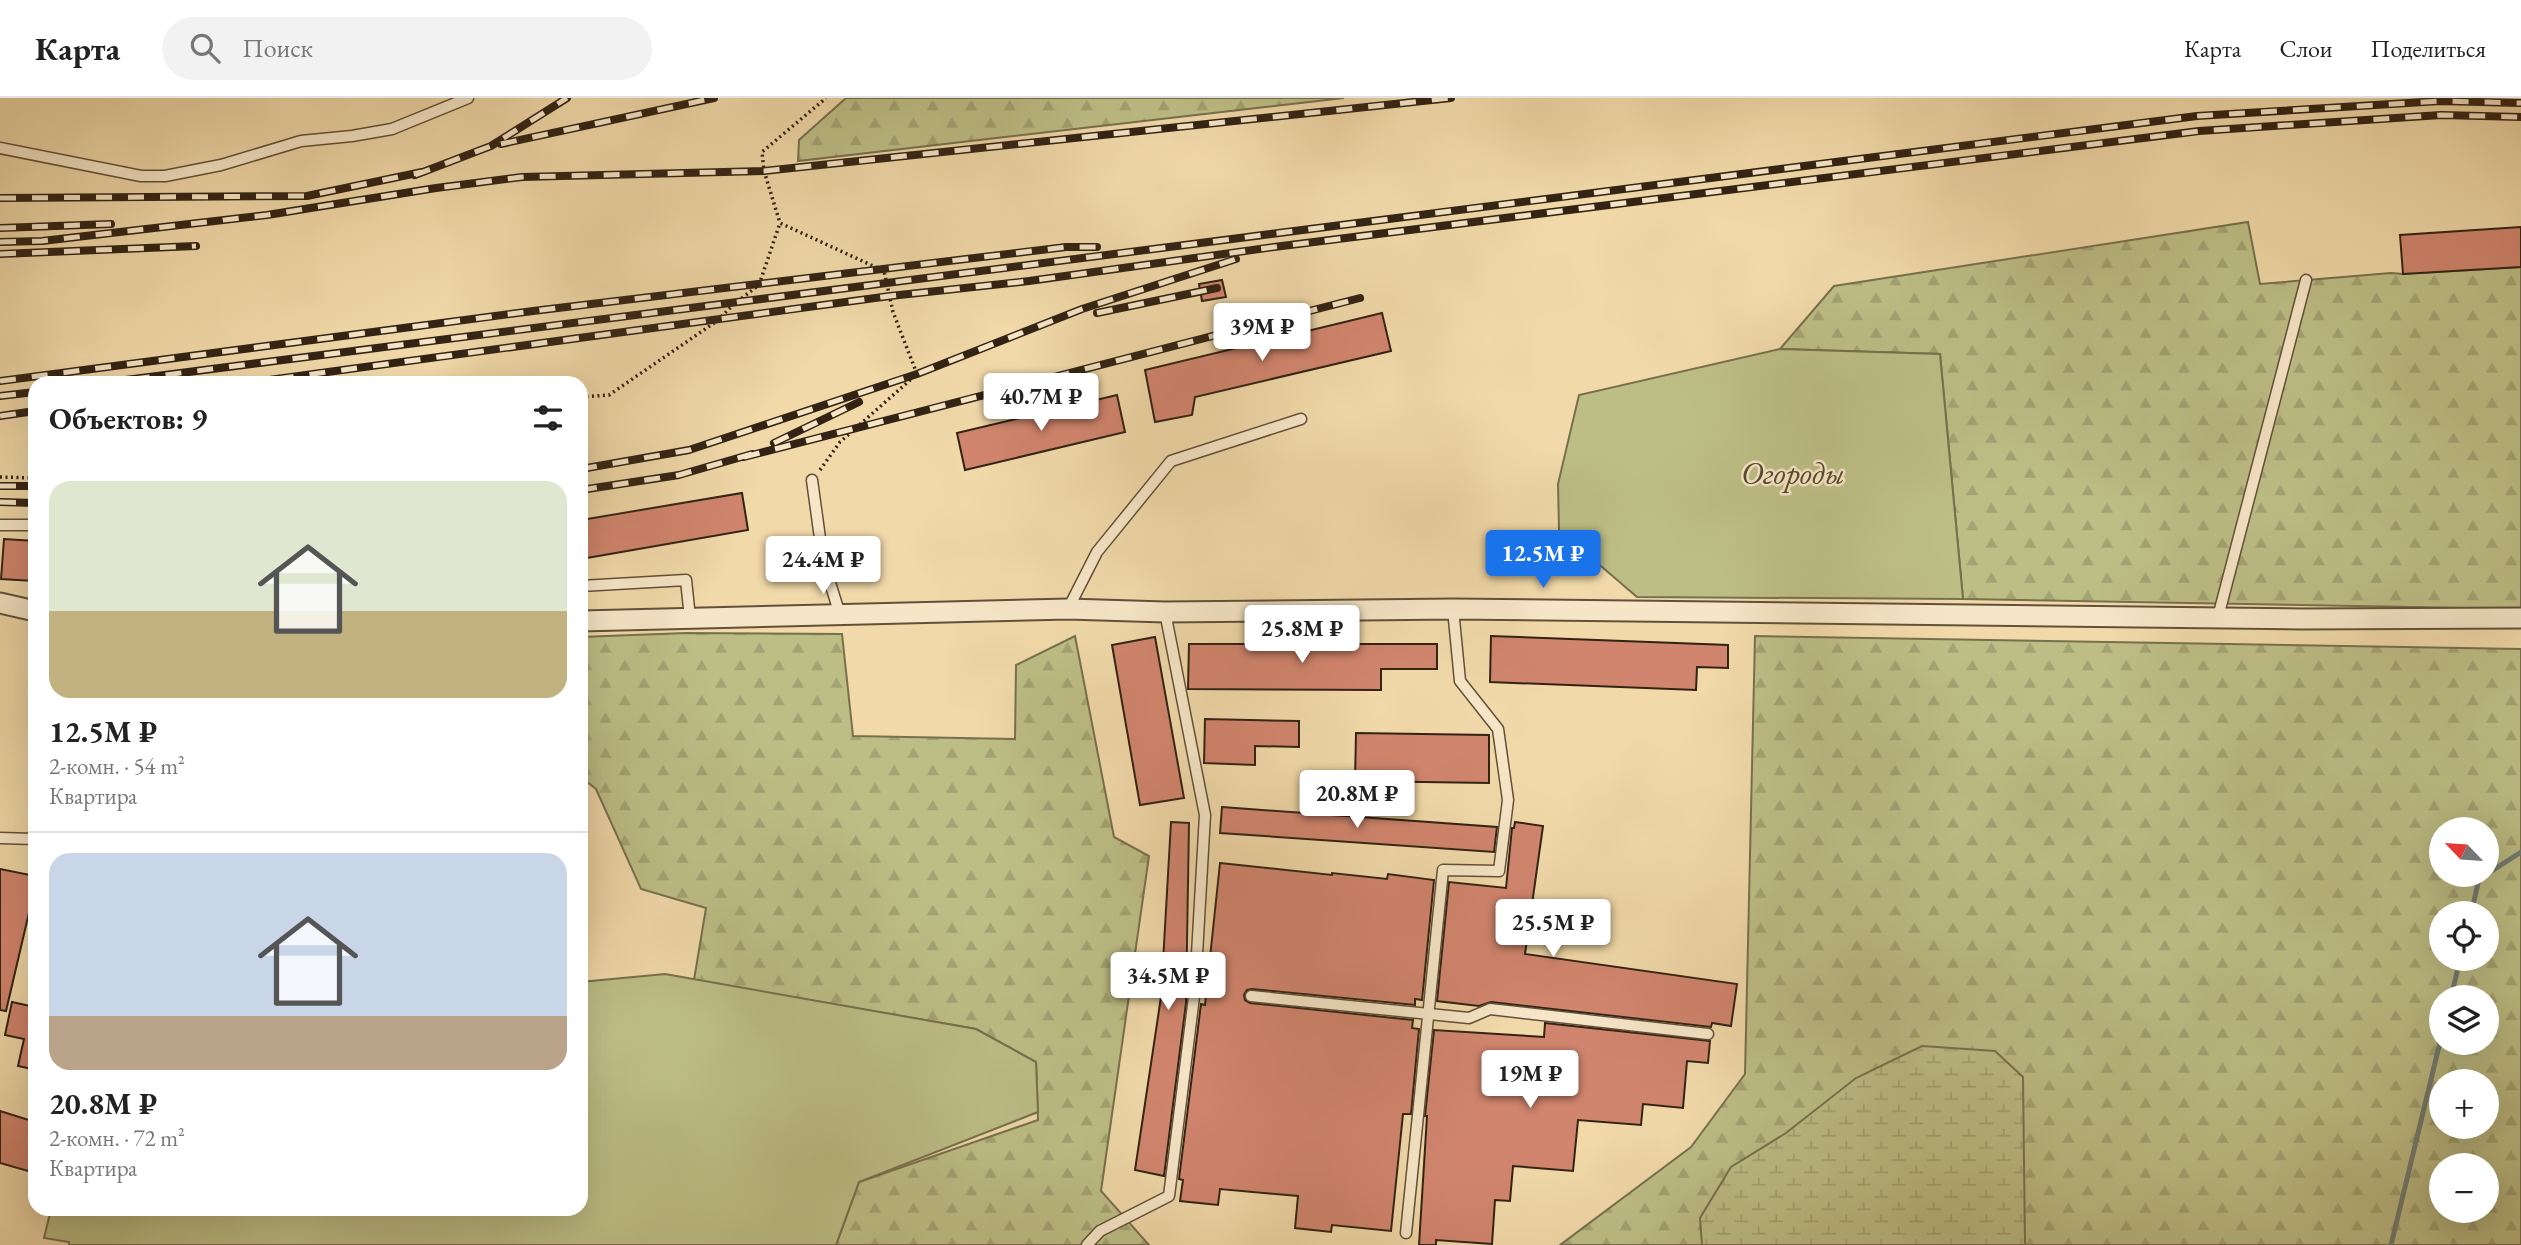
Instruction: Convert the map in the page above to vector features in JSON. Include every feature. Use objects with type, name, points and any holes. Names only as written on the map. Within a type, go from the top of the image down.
[{"type":"street","points":[[0,603],[28,609]]},
{"type":"street","points":[[588,621],[1068,609],[1165,612],[1453,609],[2521,618]]},
{"type":"lane","points":[[0,148],[141,176],[165,176],[221,166],[301,141],[392,129],[468,98]]},
{"type":"lane","points":[[2218,617],[2306,280]]},
{"type":"lane","points":[[1068,609],[1097,552],[1171,461],[1301,419]]},
{"type":"lane","points":[[812,480],[822,560],[840,615]]},
{"type":"lane","points":[[0,524],[28,525]]},
{"type":"lane","points":[[588,586],[686,580],[691,618]]},
{"type":"lane","points":[[1406,1233],[1443,870],[1499,870],[1508,800],[1498,729],[1460,681],[1453,609]]},
{"type":"lane","points":[[1087,1245],[1100,1231],[1169,1196],[1195,989],[1205,815],[1165,612]]},
{"type":"lane","points":[[0,838],[28,839]]},
{"type":"lane","points":[[1251,996],[1469,1018],[1490,1010],[1708,1034]]},
{"type":"path","points":[[588,397],[610,396],[717,321],[759,285],[779,223],[764,171],[762,152],[826,98]]},
{"type":"path","points":[[779,223],[884,271],[893,312],[917,373],[841,442],[812,480]]},
{"type":"path","points":[[0,477],[28,478]]},
{"type":"green space","points":[[846,98],[1344,98],[798,161],[799,140]]},
{"type":"green space","points":[[2248,222],[2260,284],[2391,273],[2521,267],[2521,609],[1963,599],[1940,354],[1780,349],[1834,286]]},
{"type":"green space","name":"Огороды","points":[[1780,349],[1940,354],[1963,599],[1637,597],[1559,530],[1558,484],[1579,395]]},
{"type":"green space","points":[[686,633],[842,634],[853,736],[1015,739],[1016,665],[1075,636],[1114,837],[1149,856],[1101,1191],[1149,1245],[836,1245],[859,1182],[1038,1120],[1036,1062],[976,1029],[694,980],[706,908],[641,889],[596,789],[588,783],[588,637]]},
{"type":"green space","points":[[1755,636],[2521,649],[2521,1245],[1560,1245],[1691,1147],[1745,1074]]},
{"type":"green space","points":[[665,974],[976,1029],[1036,1062],[1038,1112],[859,1182],[836,1245],[69,1245],[69,1242],[44,1238],[49,1216],[588,1216],[588,981]]},
{"type":"green space","points":[[1922,1046],[1995,1051],[2023,1077],[2025,1245],[1702,1245],[1700,1218],[1731,1167],[1786,1133],[1856,1078]]},
{"type":"building","points":[[2521,227],[2521,267],[2403,274],[2400,235]]},
{"type":"building","points":[[1222,280],[1226,297],[1202,301],[1199,284]]},
{"type":"building","points":[[1382,313],[1391,351],[1195,397],[1192,415],[1155,422],[1145,370]]},
{"type":"building","points":[[1117,395],[1125,432],[965,470],[957,433]]},
{"type":"building","points":[[742,493],[748,530],[588,558],[588,519]]},
{"type":"building","points":[[4,539],[28,541],[28,581],[1,579]]},
{"type":"building","points":[[1491,636],[1728,645],[1728,668],[1697,667],[1696,690],[1490,682]]},
{"type":"building","points":[[1155,637],[1184,798],[1140,805],[1112,645]]},
{"type":"building","points":[[1189,644],[1437,644],[1437,669],[1381,669],[1381,690],[1188,689]]},
{"type":"building","points":[[1205,719],[1299,721],[1299,747],[1255,746],[1255,765],[1204,763]]},
{"type":"building","points":[[1356,733],[1489,735],[1489,783],[1355,781]]},
{"type":"building","points":[[1222,807],[1497,827],[1494,852],[1220,833]]},
{"type":"building","points":[[1171,822],[1189,823],[1186,1003],[1164,1176],[1135,1170],[1161,997]]},
{"type":"building","points":[[1515,822],[1543,826],[1525,954],[1737,984],[1731,1026],[1712,1023],[1711,1027],[1491,1002],[1479,1006],[1437,1001],[1449,882],[1506,888],[1512,828]]},
{"type":"building","points":[[1220,863],[1332,875],[1387,879],[1388,874],[1434,880],[1422,1000],[1415,999],[1415,1005],[1252,989],[1247,990],[1244,995],[1245,1000],[1250,1003],[1413,1020],[1412,1028],[1419,1029],[1411,1114],[1403,1114],[1391,1231],[1332,1225],[1331,1232],[1295,1228],[1298,1196],[1220,1189],[1218,1205],[1180,1201],[1183,1180],[1179,1179],[1201,1004],[1205,1005]]},
{"type":"building","points":[[0,869],[28,875],[28,917],[6,1011],[0,1010]]},
{"type":"building","points":[[12,1002],[28,1005],[28,1068],[18,1066],[24,1039],[5,1035]]},
{"type":"building","points":[[1545,1023],[1710,1041],[1708,1063],[1687,1061],[1683,1108],[1643,1104],[1641,1125],[1578,1120],[1573,1171],[1513,1166],[1510,1201],[1495,1200],[1492,1244],[1436,1240],[1436,1245],[1419,1245],[1425,1116],[1434,1030],[1544,1037]]},
{"type":"building","points":[[0,1111],[28,1120],[28,1171],[0,1163]]},
{"type":"waterway","points":[[2499,866],[2521,852]]},
{"type":"waterway","points":[[2474,901],[2477,887]]},
{"type":"waterway","points":[[2454,985],[2457,971]]},
{"type":"waterway","points":[[2391,1245],[2437,1055]]},
{"type":"railway","points":[[415,175],[491,146],[567,98]]},
{"type":"railway","points":[[501,144],[714,98]]},
{"type":"railway","points":[[0,242],[42,241],[267,215],[522,177],[764,171],[1451,98]]},
{"type":"railway","points":[[157,376],[2197,116],[2440,101],[2521,103]]},
{"type":"railway","points":[[298,376],[890,296],[1029,281],[1274,247],[2199,131],[2441,115],[2521,117]]},
{"type":"railway","points":[[0,198],[307,196],[422,172]]},
{"type":"railway","points":[[0,228],[111,224]]},
{"type":"railway","points":[[0,254],[196,246]]},
{"type":"railway","points":[[38,376],[533,311],[1066,247],[1097,247]]},
{"type":"railway","points":[[588,468],[689,450],[917,374],[1082,309],[1236,259]]},
{"type":"railway","points":[[1097,313],[1217,288]]},
{"type":"railway","points":[[744,457],[1360,298]]},
{"type":"railway","points":[[0,381],[28,377]]},
{"type":"railway","points":[[0,396],[28,393]]},
{"type":"railway","points":[[774,443],[859,402]]},
{"type":"railway","points":[[0,416],[28,412]]},
{"type":"railway","points":[[588,489],[679,475],[752,454]]},
{"type":"railway","points":[[0,486],[28,486]]},
{"type":"railway","points":[[0,502],[28,503]]}]
